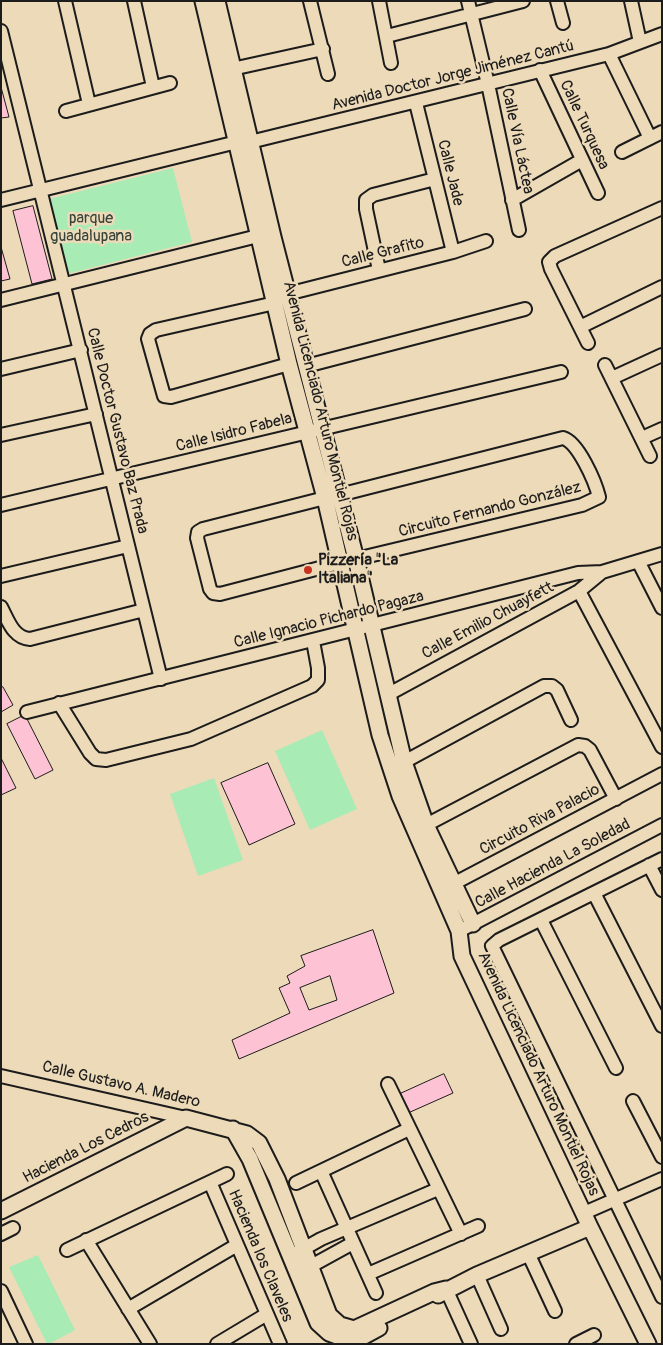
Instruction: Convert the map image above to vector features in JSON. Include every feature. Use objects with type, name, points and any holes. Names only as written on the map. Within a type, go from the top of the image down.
[{"type":"main road","name":"Avenida Licenciado Arturo Montiel Rojas","points":[[203,1],[287,294],[306,366],[315,430],[332,497],[356,559],[370,627],[404,762],[426,825],[473,924]]},
{"type":"main road","name":"Avenida Licenciado Arturo Montiel Rojas","points":[[217,1],[232,68],[258,236],[289,364],[315,430]]},
{"type":"main road","name":"Avenida Licenciado Arturo Montiel Rojas","points":[[332,497],[339,563],[380,735],[400,796],[458,931],[462,956],[648,1344]]},
{"type":"main road","name":"Calle Gustavo A. Madero","points":[[186,1118],[232,1129],[252,1136],[259,1143],[277,1179],[304,1248],[304,1269]]},
{"type":"main road","name":"Hacienda Los Cedros","points":[[1,1210],[186,1118]]},
{"type":"main road","points":[[232,1129],[250,1159],[291,1256],[304,1269],[329,1314],[338,1337],[434,1292],[446,1289],[528,1253],[587,1220]]},
{"type":"street","points":[[65,1],[89,104]]},
{"type":"street","points":[[134,1],[153,88]]},
{"type":"street","points":[[310,1],[328,74]]},
{"type":"street","points":[[379,1],[391,63]]},
{"type":"street","name":"Calle Vía Láctea","points":[[468,1],[519,230]]},
{"type":"street","points":[[387,36],[523,1]]},
{"type":"street","points":[[557,1],[564,23]]},
{"type":"street","points":[[631,1],[640,42]]},
{"type":"street","name":"Calle Doctor Gustavo Baz Prada","points":[[1,31],[113,480],[160,679]]},
{"type":"street","name":"Avenida Doctor Jorge Jiménez Cantú","points":[[1,200],[416,103],[609,54],[640,42],[661,37]]},
{"type":"street","points":[[232,68],[323,49]]},
{"type":"street","points":[[609,54],[650,138]]},
{"type":"street","name":"Calle Turquesa","points":[[540,70],[598,193]]},
{"type":"street","points":[[66,111],[170,83]]},
{"type":"street","name":"Calle Jade","points":[[416,103],[453,252]]},
{"type":"street","points":[[622,152],[662,132]]},
{"type":"street","points":[[512,200],[582,160]]},
{"type":"street","points":[[379,270],[366,209],[366,200],[374,195],[434,179]]},
{"type":"street","points":[[588,343],[549,262],[555,256],[662,208]]},
{"type":"street","points":[[1,300],[258,236]]},
{"type":"street","name":"Calle Grafito","points":[[287,294],[453,252],[486,241]]},
{"type":"street","points":[[580,327],[662,287]]},
{"type":"street","points":[[275,302],[156,330],[150,334],[148,339],[164,396],[171,397],[289,364]]},
{"type":"street","points":[[306,366],[525,309]]},
{"type":"street","points":[[1,369],[81,350]]},
{"type":"street","points":[[612,378],[662,355]]},
{"type":"street","points":[[605,364],[650,456]]},
{"type":"street","name":"Calle Isidro Fabela","points":[[1,505],[113,480],[561,372]]},
{"type":"street","points":[[1,435],[96,414]]},
{"type":"street","points":[[642,438],[662,429]]},
{"type":"street","name":"Circuito Fernando González","points":[[332,497],[563,438],[574,445],[597,487],[599,497],[582,505],[356,559]]},
{"type":"street","points":[[332,497],[203,529],[198,532],[197,538],[210,589],[213,594],[220,594],[339,563]]},
{"type":"street","points":[[1,576],[128,546]]},
{"type":"street","name":"Calle Ignacio Pichardo Pagaza","points":[[27,712],[578,574],[602,572],[662,554]]},
{"type":"street","points":[[638,561],[662,608]]},
{"type":"street","name":"Calle Emilio Chuayfett","points":[[387,695],[579,591],[602,572]]},
{"type":"street","points":[[579,591],[662,747]]},
{"type":"street","points":[[1,607],[16,634],[22,639],[30,639],[144,610]]},
{"type":"street","points":[[59,703],[96,759],[106,760],[191,739],[312,686],[318,680],[318,668],[313,641]]},
{"type":"street","points":[[404,762],[544,686],[552,686],[557,690],[571,720]]},
{"type":"street","name":"Circuito Riva Palacio","points":[[426,825],[578,746],[585,746],[590,750],[616,799],[453,884]]},
{"type":"street","points":[[616,799],[662,774]]},
{"type":"street","name":"Calle Hacienda La Soledad","points":[[458,931],[662,825]]},
{"type":"street","points":[[616,1068],[541,920],[662,859]]},
{"type":"street","points":[[649,865],[662,890]]},
{"type":"street","points":[[594,893],[662,1026]]},
{"type":"street","name":"Avenida Licenciado Arturo Montiel Rojas","points":[[541,920],[499,940],[492,946],[613,1201],[662,1297]]},
{"type":"street","name":"Calle Gustavo A. Madero","points":[[1,1076],[186,1118]]},
{"type":"street","points":[[388,1084],[461,1234]]},
{"type":"street","points":[[633,1101],[662,1157]]},
{"type":"street","points":[[296,1183],[409,1129]]},
{"type":"street","points":[[321,1171],[376,1293]]},
{"type":"street","points":[[66,1250],[227,1174]]},
{"type":"street","points":[[587,1220],[613,1201],[662,1179]]},
{"type":"street","name":"Hacienda los Claveles","points":[[210,1182],[280,1344]]},
{"type":"street","points":[[291,1256],[346,1228],[438,1189]]},
{"type":"street","points":[[368,1274],[478,1226]]},
{"type":"street","points":[[86,1240],[150,1344]]},
{"type":"street","points":[[304,1269],[353,1244]]},
{"type":"street","points":[[128,1310],[237,1245]]},
{"type":"street","points":[[528,1253],[555,1311]]},
{"type":"street","points":[[477,1275],[501,1329]]},
{"type":"street","points":[[446,1289],[471,1344]]},
{"type":"street","points":[[1,1291],[26,1344]]},
{"type":"street","points":[[217,1344],[267,1314]]},
{"type":"street","points":[[576,1344],[594,1335]]},
{"type":"green space","name":"parque guadalupana","points":[[173,168],[192,242],[63,275],[45,200]]},
{"type":"green space","points":[[322,730],[357,809],[310,830],[275,751]]},
{"type":"green space","points":[[214,778],[243,860],[198,876],[170,794]]},
{"type":"green space","points":[[38,1255],[75,1330],[49,1344],[47,1344],[9,1267]]},
{"type":"building","points":[[1,87],[9,117],[1,118]]},
{"type":"building","points":[[33,206],[52,279],[32,284],[13,211]]},
{"type":"building","points":[[1,247],[10,279],[1,281]]},
{"type":"building","points":[[3,687],[13,705],[1,712],[1,688]]},
{"type":"building","points":[[25,715],[53,770],[35,779],[7,724]]},
{"type":"building","points":[[1,758],[16,788],[1,795]]},
{"type":"building","points":[[268,763],[295,824],[249,845],[221,783]]},
{"type":"building","points":[[373,930],[394,993],[239,1059],[232,1040],[290,1013],[279,988],[290,983],[287,976],[305,966],[301,956]],"holes":[[[330,976],[337,1000],[309,1010],[300,988]]]},
{"type":"building","points":[[444,1074],[453,1093],[408,1113],[400,1094]]},
{"type":"place","name":"Pizzería \"La Italiana\"","points":[[308,570]]}]
